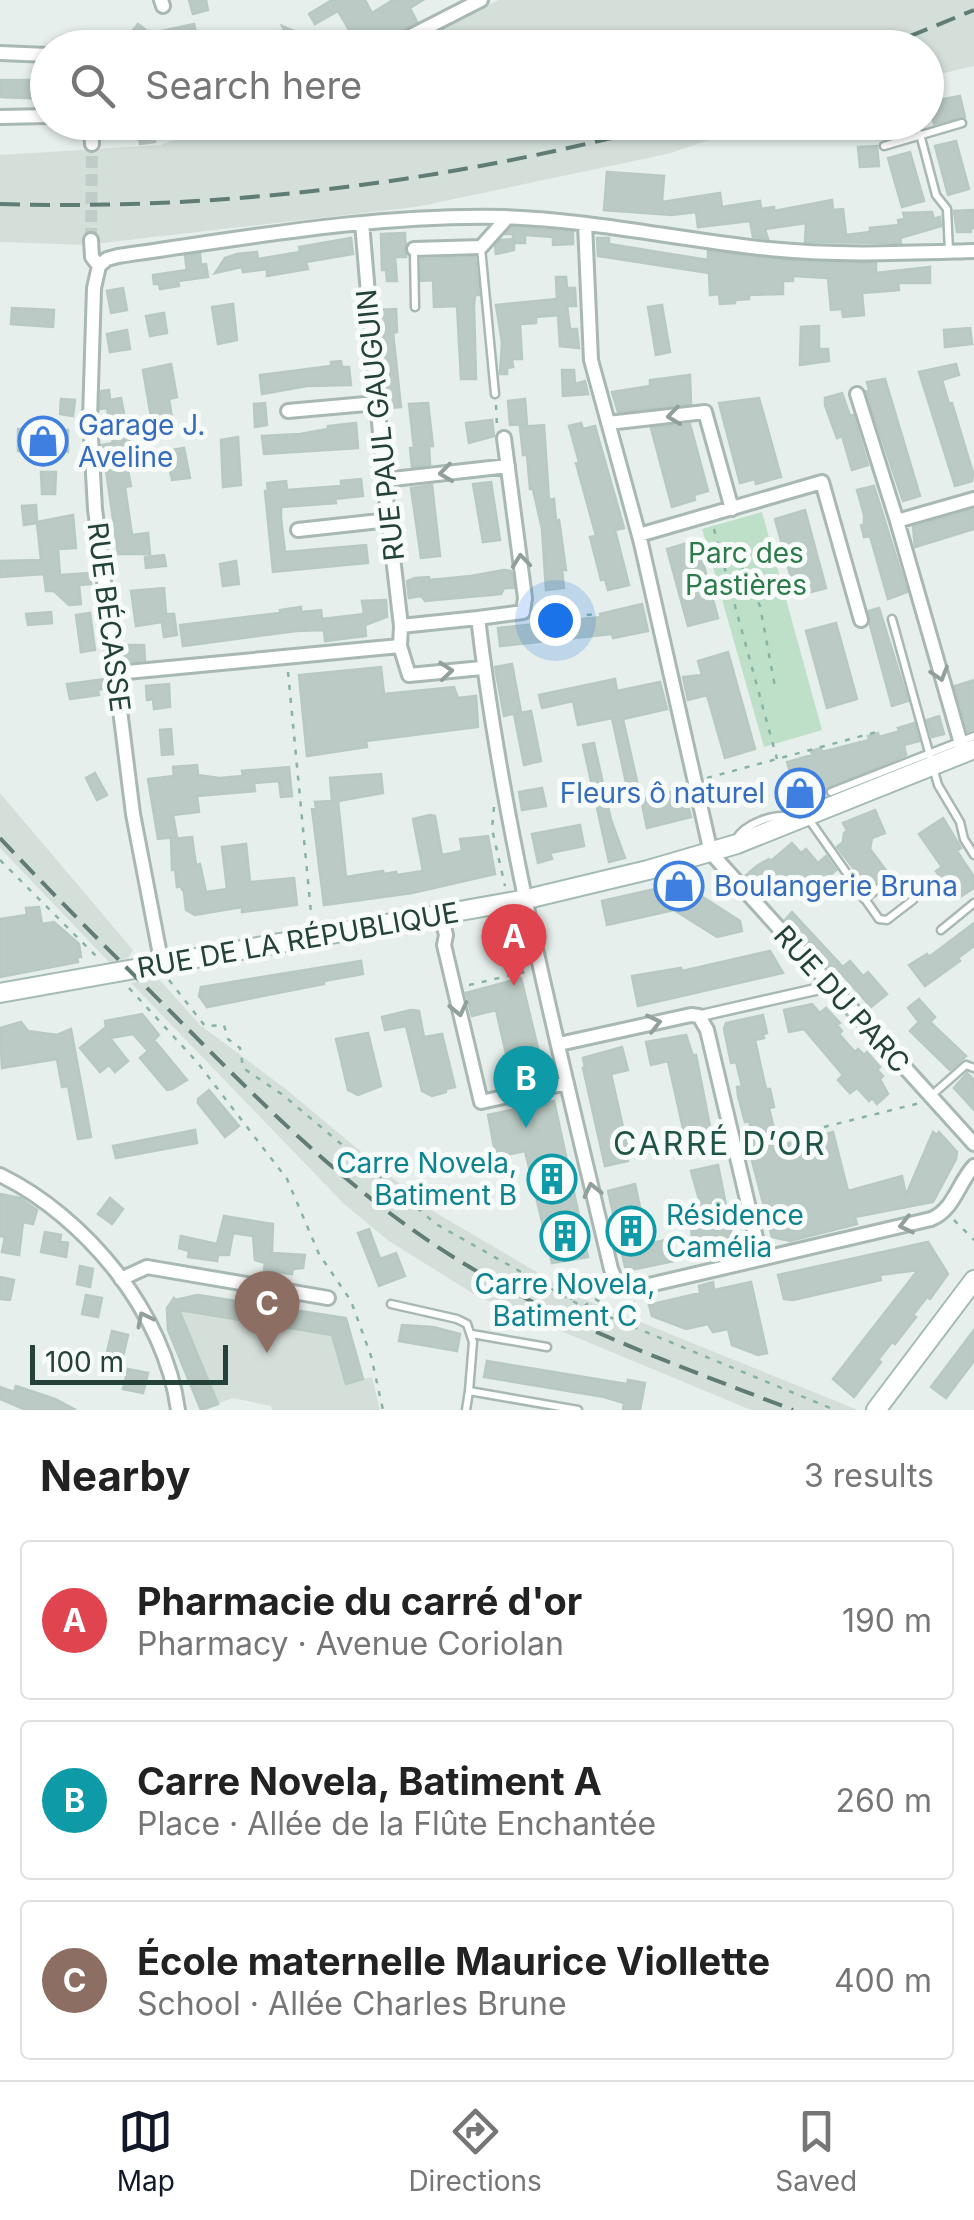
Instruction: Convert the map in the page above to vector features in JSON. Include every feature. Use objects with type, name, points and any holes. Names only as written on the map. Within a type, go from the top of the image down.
[{"type":"main road","name":"RUE DE LA RÉPUBLIQUE","points":[[0,993],[518,900],[711,853],[804,819],[932,759],[966,748]]},
{"type":"main road","points":[[877,1408],[974,1280]]},
{"type":"street","points":[[422,30],[481,0]]},
{"type":"street","points":[[0,52],[30,54]]},
{"type":"street","points":[[0,116],[30,116]]},
{"type":"street","points":[[92,140],[92,144]]},
{"type":"street","points":[[91,240],[92,257],[99,266],[118,256],[362,224],[507,218],[826,254],[974,252]]},
{"type":"street","points":[[414,248],[481,247],[507,218]]},
{"type":"street","name":"RUE PAUL GAUGUIN","points":[[362,224],[400,646]]},
{"type":"street","points":[[585,224],[591,360],[639,535],[711,853]]},
{"type":"street","name":"RUE BÉCASSE","points":[[99,266],[94,288],[90,419],[96,510],[133,814],[162,965]]},
{"type":"street","points":[[857,394],[966,748]]},
{"type":"street","points":[[288,412],[377,402]]},
{"type":"street","points":[[608,423],[705,412],[732,510]]},
{"type":"street","points":[[401,626],[522,612],[525,598],[504,438]]},
{"type":"street","points":[[384,480],[508,466]]},
{"type":"street","points":[[639,535],[822,482],[861,620]]},
{"type":"street","points":[[897,521],[974,499]]},
{"type":"street","points":[[298,530],[388,520]]},
{"type":"street","points":[[478,618],[518,900],[541,968],[617,1284],[632,1289],[944,1214],[974,1166]]},
{"type":"street","points":[[116,673],[400,646],[409,675],[482,662]]},
{"type":"street","name":"RUE DU PARC","points":[[711,853],[974,1144]]},
{"type":"street","points":[[441,915],[444,945],[481,1102],[567,1082]]},
{"type":"street","points":[[559,1044],[831,986]]},
{"type":"street","points":[[699,1016],[708,1030],[762,1258]]},
{"type":"street","points":[[0,1175],[28,1188],[82,1230],[121,1280],[158,1347],[178,1410]]},
{"type":"street","points":[[121,1280],[148,1267],[328,1298]]},
{"type":"lane","points":[[944,127],[962,122]]},
{"type":"lane","points":[[884,146],[902,140]]},
{"type":"lane","points":[[922,140],[936,195],[947,209],[949,252]]},
{"type":"lane","points":[[481,247],[495,394]]},
{"type":"lane","points":[[414,248],[415,308]]},
{"type":"lane","points":[[892,619],[938,785],[974,855]]},
{"type":"lane","points":[[966,748],[974,736]]},
{"type":"lane","points":[[831,792],[932,759]]},
{"type":"lane","points":[[804,819],[882,920],[913,900]]},
{"type":"lane","points":[[864,899],[891,879]]},
{"type":"lane","points":[[941,930],[974,903]]},
{"type":"lane","points":[[931,1096],[966,1066],[974,1068]]},
{"type":"lane","points":[[391,1304],[457,1318],[468,1324],[472,1334],[466,1410]]},
{"type":"lane","points":[[472,1334],[547,1347]]},
{"type":"lane","points":[[469,1391],[578,1410]]},
{"type":"path","points":[[495,394],[498,435],[504,438]]},
{"type":"path","points":[[711,515],[777,759]]},
{"type":"path","points":[[742,567],[760,606],[775,687]]},
{"type":"path","points":[[522,612],[526,621],[598,614]]},
{"type":"path","points":[[286,655],[313,939]]},
{"type":"path","points":[[696,781],[880,731]]},
{"type":"path","points":[[506,796],[496,802],[490,819],[518,900]]},
{"type":"path","points":[[0,860],[116,974],[197,1062],[286,1178],[319,1254],[351,1300],[371,1356],[383,1410]]},
{"type":"path","points":[[162,965],[175,991],[205,1026],[224,1024],[228,1039],[240,1048],[243,1068],[283,1095],[436,1224],[584,1306],[835,1410]]},
{"type":"path","points":[[454,989],[541,968]]},
{"type":"path","points":[[824,1127],[917,1104],[931,1096]]},
{"type":"path","points":[[944,1214],[974,1240]]},
{"type":"path","points":[[584,1306],[595,1299],[615,1310],[634,1311],[632,1289]]},
{"type":"path","points":[[570,1299],[596,1290]]},
{"type":"shaded area","points":[[499,0],[974,0],[974,66],[944,73],[944,30],[437,30]]},
{"type":"shaded area","points":[[175,140],[709,140],[667,154],[416,207],[85,245],[0,242],[0,155],[160,145]]},
{"type":"shaded area","points":[[0,793],[133,950],[128,958],[110,963],[0,848]]},
{"type":"shaded area","points":[[158,978],[200,1025],[287,1090],[431,1210],[581,1298],[858,1410],[751,1410],[477,1296],[389,1241],[344,1204],[131,983]]},
{"type":"shaded area","points":[[195,1294],[346,1318],[363,1379],[372,1377],[380,1410],[272,1410],[271,1406],[233,1398],[201,1410],[168,1330],[167,1316],[176,1300]]},
{"type":"green space","name":"Parc des Pastières","points":[[762,512],[822,730],[764,747],[702,529]]},
{"type":"building","points":[[189,0],[206,0],[208,10],[193,14]]},
{"type":"building","points":[[332,0],[365,0],[372,13],[393,0],[423,0],[410,8],[417,22],[401,30],[349,30],[338,11],[315,24],[309,14]]},
{"type":"building","points":[[194,24],[195,30],[167,30]]},
{"type":"building","points":[[1,80],[30,80],[30,98],[1,97]]},
{"type":"building","points":[[960,96],[965,117],[944,122],[944,99]]},
{"type":"building","points":[[956,141],[969,189],[948,195],[935,146]]},
{"type":"building","points":[[877,146],[879,166],[860,167],[858,147]]},
{"type":"building","points":[[910,152],[924,201],[902,207],[888,158]]},
{"type":"building","points":[[607,172],[664,176],[662,202],[720,193],[722,207],[760,201],[761,209],[774,207],[774,211],[832,200],[833,210],[843,209],[846,235],[899,225],[898,220],[905,219],[903,213],[932,212],[934,219],[940,217],[941,226],[900,238],[901,243],[805,242],[806,223],[765,229],[768,239],[753,237],[750,221],[698,227],[696,212],[672,215],[604,210]]},
{"type":"building","points":[[974,210],[971,232],[957,232],[954,211]]},
{"type":"building","points":[[512,227],[573,232],[573,244],[553,245],[553,237],[525,235],[525,243],[514,243],[514,250],[496,254],[495,246],[501,240],[513,239],[513,234],[506,234]]},
{"type":"building","points":[[405,233],[406,257],[395,257],[397,281],[387,281],[386,270],[382,270],[381,234]]},
{"type":"building","points":[[351,238],[353,254],[306,262],[308,269],[267,276],[267,269],[243,272],[242,267],[215,273],[225,258],[237,254],[257,252],[258,259]]},
{"type":"building","points":[[597,238],[609,238],[609,244],[708,260],[708,251],[794,261],[876,263],[876,273],[930,267],[930,283],[898,283],[899,290],[862,293],[864,315],[843,317],[842,309],[831,310],[828,278],[793,276],[793,281],[783,281],[783,294],[749,295],[749,299],[720,304],[719,294],[710,295],[709,273],[598,256]]},
{"type":"building","points":[[200,254],[208,277],[178,281],[179,286],[160,289],[159,284],[154,284],[153,275],[187,270],[185,256]]},
{"type":"building","points":[[475,257],[479,295],[475,295],[474,306],[476,379],[461,379],[457,306],[434,307],[433,280],[421,281],[421,259]]},
{"type":"building","points":[[556,277],[566,277],[567,288],[575,288],[576,306],[567,306],[570,329],[577,329],[579,348],[560,346],[558,315],[536,317],[536,323],[520,324],[522,359],[512,359],[513,367],[507,368],[507,374],[500,374],[502,342],[496,305],[557,299]]},
{"type":"building","points":[[123,288],[127,310],[111,313],[107,291]]},
{"type":"building","points":[[233,304],[237,340],[218,344],[212,307]]},
{"type":"building","points":[[662,305],[670,352],[656,355],[648,307]]},
{"type":"building","points":[[12,308],[54,310],[53,327],[11,324]]},
{"type":"building","points":[[396,309],[397,332],[393,333],[401,407],[389,408],[379,310]]},
{"type":"building","points":[[164,313],[167,333],[150,336],[146,316]]},
{"type":"building","points":[[819,326],[819,349],[828,349],[829,361],[800,365],[801,327]]},
{"type":"building","points":[[970,328],[972,344],[945,347],[944,330]]},
{"type":"building","points":[[127,330],[130,349],[110,352],[107,334]]},
{"type":"building","points":[[341,361],[342,367],[349,367],[351,385],[307,386],[262,394],[260,375],[331,366],[331,362]]},
{"type":"building","points":[[171,364],[177,397],[169,399],[172,418],[166,419],[168,432],[154,435],[143,370]]},
{"type":"building","points":[[956,364],[959,375],[942,380],[973,473],[972,481],[955,486],[919,372]]},
{"type":"building","points":[[562,370],[574,370],[575,384],[585,381],[588,394],[563,396]]},
{"type":"building","points":[[690,375],[691,404],[618,412],[612,392],[650,386],[650,380]]},
{"type":"building","points":[[885,379],[920,496],[903,501],[866,391],[867,382]]},
{"type":"building","points":[[109,390],[110,400],[121,398],[130,444],[124,445],[124,454],[102,453],[101,445],[113,443],[107,408],[100,409],[101,391]]},
{"type":"building","points":[[842,393],[868,465],[852,470],[842,436],[837,438],[825,405],[825,398]]},
{"type":"building","points":[[759,398],[781,477],[756,484],[755,479],[740,483],[719,403]]},
{"type":"building","points":[[61,399],[75,400],[73,416],[60,414]]},
{"type":"building","points":[[525,399],[527,424],[510,425],[508,401]]},
{"type":"building","points":[[265,403],[267,425],[255,427],[254,404]]},
{"type":"building","points":[[428,403],[433,446],[429,446],[430,465],[412,467],[409,404]]},
{"type":"building","points":[[492,420],[494,436],[469,443],[466,423]]},
{"type":"building","points":[[356,423],[358,448],[264,454],[262,436],[300,434]]},
{"type":"building","points":[[581,423],[583,429],[595,426],[624,528],[615,530],[629,585],[608,590],[605,579],[601,580],[590,537],[596,536],[569,426]]},
{"type":"building","points":[[690,424],[708,491],[672,507],[651,428]]},
{"type":"building","points":[[544,425],[549,500],[554,499],[566,570],[562,570],[564,588],[546,590],[542,529],[530,489],[520,427]]},
{"type":"building","name":"Garage J. Aveline","points":[[18,429],[68,430],[68,452],[18,451]]},
{"type":"building","points":[[238,437],[241,485],[223,487],[221,440]]},
{"type":"building","points":[[184,448],[190,478],[172,480],[166,451]]},
{"type":"building","points":[[106,470],[128,470],[131,486],[125,487],[132,535],[148,533],[150,554],[118,554]]},
{"type":"building","points":[[41,472],[56,472],[55,494],[42,494]]},
{"type":"building","points":[[361,479],[363,496],[335,499],[336,503],[281,507],[281,519],[285,552],[366,545],[368,563],[273,572],[267,483],[286,481],[287,490],[341,486],[341,481]]},
{"type":"building","points":[[491,482],[500,540],[483,542],[473,484]]},
{"type":"building","points":[[432,485],[440,556],[421,558],[411,488]]},
{"type":"building","points":[[874,486],[907,592],[888,599],[870,536],[864,537],[861,525],[864,515],[857,490]]},
{"type":"building","points":[[36,505],[37,522],[73,515],[76,548],[58,549],[60,575],[90,573],[91,584],[79,585],[81,604],[69,605],[54,591],[46,591],[44,574],[0,577],[0,561],[41,560],[37,523],[24,525],[22,506]]},
{"type":"building","points":[[974,509],[974,529],[915,547],[913,527]]},
{"type":"building","points":[[805,510],[826,588],[796,596],[775,519]]},
{"type":"building","points":[[697,540],[718,618],[688,626],[667,549]]},
{"type":"building","points":[[164,555],[166,566],[146,568],[145,557]]},
{"type":"building","points":[[236,561],[239,584],[223,586],[220,564]]},
{"type":"building","points":[[511,571],[514,588],[504,588],[501,594],[425,601],[421,596],[409,598],[407,581],[415,578],[429,580]]},
{"type":"building","points":[[164,588],[166,614],[174,614],[177,635],[164,637],[162,622],[136,626],[131,591]]},
{"type":"building","points":[[386,600],[387,617],[365,625],[366,636],[325,641],[324,630],[296,631],[183,646],[180,625],[301,607],[301,612],[321,610],[322,619],[364,614],[362,601]]},
{"type":"building","points":[[642,604],[648,631],[613,638],[612,634],[500,646],[498,628],[601,617],[600,614]]},
{"type":"building","points":[[879,608],[908,701],[892,706],[870,625],[869,611]]},
{"type":"building","points":[[51,612],[52,623],[28,625],[26,614]]},
{"type":"building","points":[[90,613],[95,650],[81,652],[76,615]]},
{"type":"building","points":[[836,623],[857,699],[827,708],[806,631]]},
{"type":"building","points":[[123,645],[144,645],[145,660],[124,662]]},
{"type":"building","points":[[728,652],[755,749],[725,758],[707,695],[688,700],[683,677],[702,675],[698,661]]},
{"type":"building","points":[[512,664],[521,712],[504,716],[495,667]]},
{"type":"building","points":[[381,667],[384,694],[454,687],[458,698],[476,696],[478,727],[366,741],[367,747],[307,756],[299,675]]},
{"type":"building","points":[[106,679],[107,688],[98,690],[99,695],[70,699],[67,684]]},
{"type":"building","points":[[615,679],[617,691],[660,682],[667,709],[623,719],[639,790],[628,792],[612,718],[578,725],[573,701],[542,708],[539,695]]},
{"type":"building","points":[[974,680],[974,729],[968,731],[955,686]]},
{"type":"building","points":[[169,684],[170,707],[154,709],[153,699],[147,700],[146,686]]},
{"type":"building","points":[[531,711],[541,761],[524,765],[514,714]]},
{"type":"building","points":[[939,716],[944,734],[932,737],[927,720]]},
{"type":"building","points":[[914,723],[919,741],[904,745],[906,755],[798,801],[787,762],[812,755],[811,751],[821,748],[822,752],[869,740],[868,736],[878,733],[879,737],[900,731],[898,728]]},
{"type":"building","points":[[171,729],[173,754],[162,755],[160,730]]},
{"type":"building","points":[[594,743],[611,820],[625,858],[609,862],[583,745]]},
{"type":"building","points":[[197,765],[198,775],[219,778],[243,776],[242,771],[289,767],[292,796],[281,797],[279,781],[254,783],[255,791],[197,796],[199,812],[173,815],[177,837],[158,839],[148,779],[174,776],[173,767]]},
{"type":"building","points":[[95,773],[107,795],[97,800],[86,778]]},
{"type":"building","points":[[381,774],[383,793],[338,801],[346,877],[383,871],[397,875],[423,871],[413,819],[430,815],[435,816],[442,855],[462,851],[460,839],[488,836],[495,874],[412,893],[324,905],[312,809],[316,808],[315,802],[332,801],[330,778]]},
{"type":"building","points":[[542,788],[546,806],[522,810],[519,792]]},
{"type":"building","points":[[684,789],[691,817],[647,828],[641,799]]},
{"type":"building","points":[[875,810],[885,833],[872,838],[870,849],[888,873],[868,887],[837,847],[847,831],[843,823]]},
{"type":"building","points":[[943,818],[974,877],[974,888],[955,900],[936,871],[942,867],[919,834]]},
{"type":"building","points":[[580,825],[584,846],[550,853],[552,859],[538,863],[532,834]]},
{"type":"building","points":[[192,837],[196,865],[200,864],[206,892],[227,889],[222,847],[246,844],[250,882],[294,878],[297,905],[242,912],[242,907],[195,915],[186,910],[184,892],[177,887],[175,869],[172,870],[171,839]]},
{"type":"building","points":[[792,843],[801,853],[806,849],[818,863],[826,856],[836,870],[828,877],[831,880],[822,888],[816,881],[795,899],[775,877],[759,891],[745,876]]},
{"type":"building","points":[[681,883],[740,921],[742,931],[717,937],[674,910],[607,925],[602,901]]},
{"type":"building","points":[[39,907],[42,924],[54,922],[79,944],[81,957],[77,957],[78,962],[0,977],[0,919],[27,915],[26,908]]},
{"type":"building","points":[[792,912],[843,967],[850,961],[863,976],[868,972],[887,994],[871,1007],[839,971],[835,975],[785,920]]},
{"type":"building","points":[[974,923],[974,946],[925,986],[909,965],[927,954],[929,957]]},
{"type":"building","points":[[770,951],[783,973],[638,1006],[632,976],[681,968],[682,971]]},
{"type":"building","points":[[361,961],[363,974],[324,984],[207,1007],[199,996],[201,987]]},
{"type":"building","points":[[521,978],[545,1077],[513,1084],[496,1010],[472,1016],[466,993]]},
{"type":"building","points":[[919,999],[935,1017],[930,1022],[966,1056],[950,1070],[910,1031],[919,1022],[908,1008]]},
{"type":"building","points":[[812,1004],[820,1013],[826,1008],[840,1023],[839,1034],[855,1052],[867,1052],[880,1067],[877,1070],[888,1094],[877,1104],[857,1088],[850,1093],[838,1080],[843,1075],[804,1029],[789,1032],[784,1010]]},
{"type":"building","points":[[419,1011],[424,1037],[442,1034],[455,1087],[446,1092],[432,1096],[422,1091],[406,1026],[385,1030],[382,1017]]},
{"type":"building","points":[[142,1014],[159,1035],[154,1040],[187,1080],[172,1089],[167,1090],[140,1058],[148,1051],[133,1034],[110,1038],[128,1061],[115,1072],[109,1065],[100,1072],[80,1048],[106,1027],[105,1021]]},
{"type":"building","points":[[763,1015],[767,1033],[755,1040],[774,1107],[769,1108],[778,1146],[833,1132],[848,1191],[902,1176],[906,1195],[933,1132],[939,1132],[957,1152],[933,1202],[855,1217],[857,1224],[790,1241],[772,1237],[750,1153],[756,1151],[749,1121],[745,1122],[738,1096],[737,1087],[742,1086],[736,1062],[731,1063],[724,1029],[726,1023]]},
{"type":"building","points":[[21,1022],[28,1031],[57,1035],[71,1029],[91,1137],[78,1139],[68,1086],[62,1087],[57,1059],[2,1068],[0,1028]]},
{"type":"building","points":[[368,1033],[381,1086],[358,1095],[348,1090],[336,1039]]},
{"type":"building","points":[[686,1035],[693,1056],[696,1055],[713,1142],[690,1147],[668,1061],[651,1065],[646,1042]]},
{"type":"building","points":[[622,1047],[628,1070],[611,1074],[628,1161],[605,1166],[583,1058]]},
{"type":"building","points":[[967,1073],[974,1080],[974,1110],[954,1088]]},
{"type":"building","points":[[209,1090],[239,1126],[225,1137],[198,1103]]},
{"type":"building","points":[[554,1101],[588,1257],[552,1263],[525,1151],[496,1157],[488,1115]]},
{"type":"building","points":[[195,1130],[197,1143],[116,1158],[113,1146]]},
{"type":"building","points":[[718,1165],[734,1245],[694,1254],[691,1227],[706,1224],[691,1171]]},
{"type":"building","name":"Résidence Camélia","points":[[635,1184],[648,1244],[669,1239],[674,1261],[626,1271],[608,1191]]},
{"type":"building","points":[[0,1194],[20,1198],[37,1210],[33,1224],[23,1222],[19,1255],[2,1252],[5,1237],[0,1236]]},
{"type":"building","points":[[110,1198],[123,1209],[112,1224],[98,1214]]},
{"type":"building","points":[[224,1216],[273,1224],[272,1253],[305,1255],[303,1268],[293,1269],[292,1274],[264,1270],[265,1263],[255,1260],[253,1236],[233,1233],[229,1255],[218,1255],[217,1261],[188,1257],[189,1251],[179,1248],[181,1236],[217,1244]]},
{"type":"building","points":[[369,1229],[380,1259],[396,1253],[405,1276],[379,1286],[358,1233]]},
{"type":"building","points":[[45,1232],[61,1235],[60,1241],[68,1243],[66,1257],[41,1252]]},
{"type":"building","points":[[928,1242],[948,1274],[913,1315],[916,1317],[895,1344],[892,1342],[878,1360],[881,1362],[854,1397],[833,1379],[918,1270],[880,1275],[881,1280],[793,1300],[784,1299],[778,1275]]},
{"type":"building","points":[[80,1266],[93,1269],[90,1287],[77,1284]]},
{"type":"building","points":[[0,1277],[14,1280],[10,1300],[0,1299]]},
{"type":"building","points":[[713,1282],[714,1290],[751,1282],[767,1353],[758,1355],[732,1345],[728,1329],[713,1332],[708,1324],[686,1329],[652,1316],[649,1305],[700,1293],[699,1286]]},
{"type":"building","points":[[86,1295],[102,1298],[98,1317],[82,1314]]},
{"type":"building","points":[[198,1295],[346,1318],[363,1379],[346,1384],[332,1335],[179,1310],[218,1404],[201,1410],[168,1330],[167,1308],[174,1298]]},
{"type":"building","points":[[402,1325],[460,1334],[457,1351],[399,1341]]},
{"type":"building","points":[[974,1330],[974,1361],[946,1398],[931,1387]]},
{"type":"building","points":[[112,1331],[128,1335],[120,1370],[104,1365]]},
{"type":"building","points":[[487,1361],[627,1384],[628,1380],[645,1383],[640,1410],[623,1410],[624,1403],[604,1397],[484,1377]]},
{"type":"building","points":[[128,1369],[148,1373],[143,1393],[123,1389]]},
{"type":"building","points":[[16,1386],[76,1410],[26,1410],[0,1399],[0,1387],[14,1392]]},
{"type":"tunnel","points":[[91,240],[92,144]]},
{"type":"railway","points":[[925,30],[974,10]]},
{"type":"railway","points":[[0,204],[171,202],[340,188],[508,161],[603,140]]},
{"type":"railway","points":[[0,838],[243,1084],[388,1212],[468,1266],[546,1309],[793,1410]]},
{"type":"place","name":"Garage J. Aveline","points":[[43,441]]},
{"type":"place","name":"Fleurs ô naturel","points":[[800,793]]},
{"type":"place","name":"Boulangerie Bruna","points":[[679,886]]},
{"type":"place","name":"Pharmacie du carré d'or","points":[[514,986]]},
{"type":"place","name":"Carre Novela, Batiment A","points":[[526,1128]]},
{"type":"place","name":"Carre Novela, Batiment B","points":[[552,1179]]},
{"type":"place","name":"Résidence Camélia","points":[[631,1231]]},
{"type":"place","name":"Carre Novela, Batiment C","points":[[565,1236]]},
{"type":"place","name":"École maternelle Maurice Viollette","points":[[267,1353]]},
{"type":"district","name":"CARRÉ D’OR","points":[[720,1144]]}]
